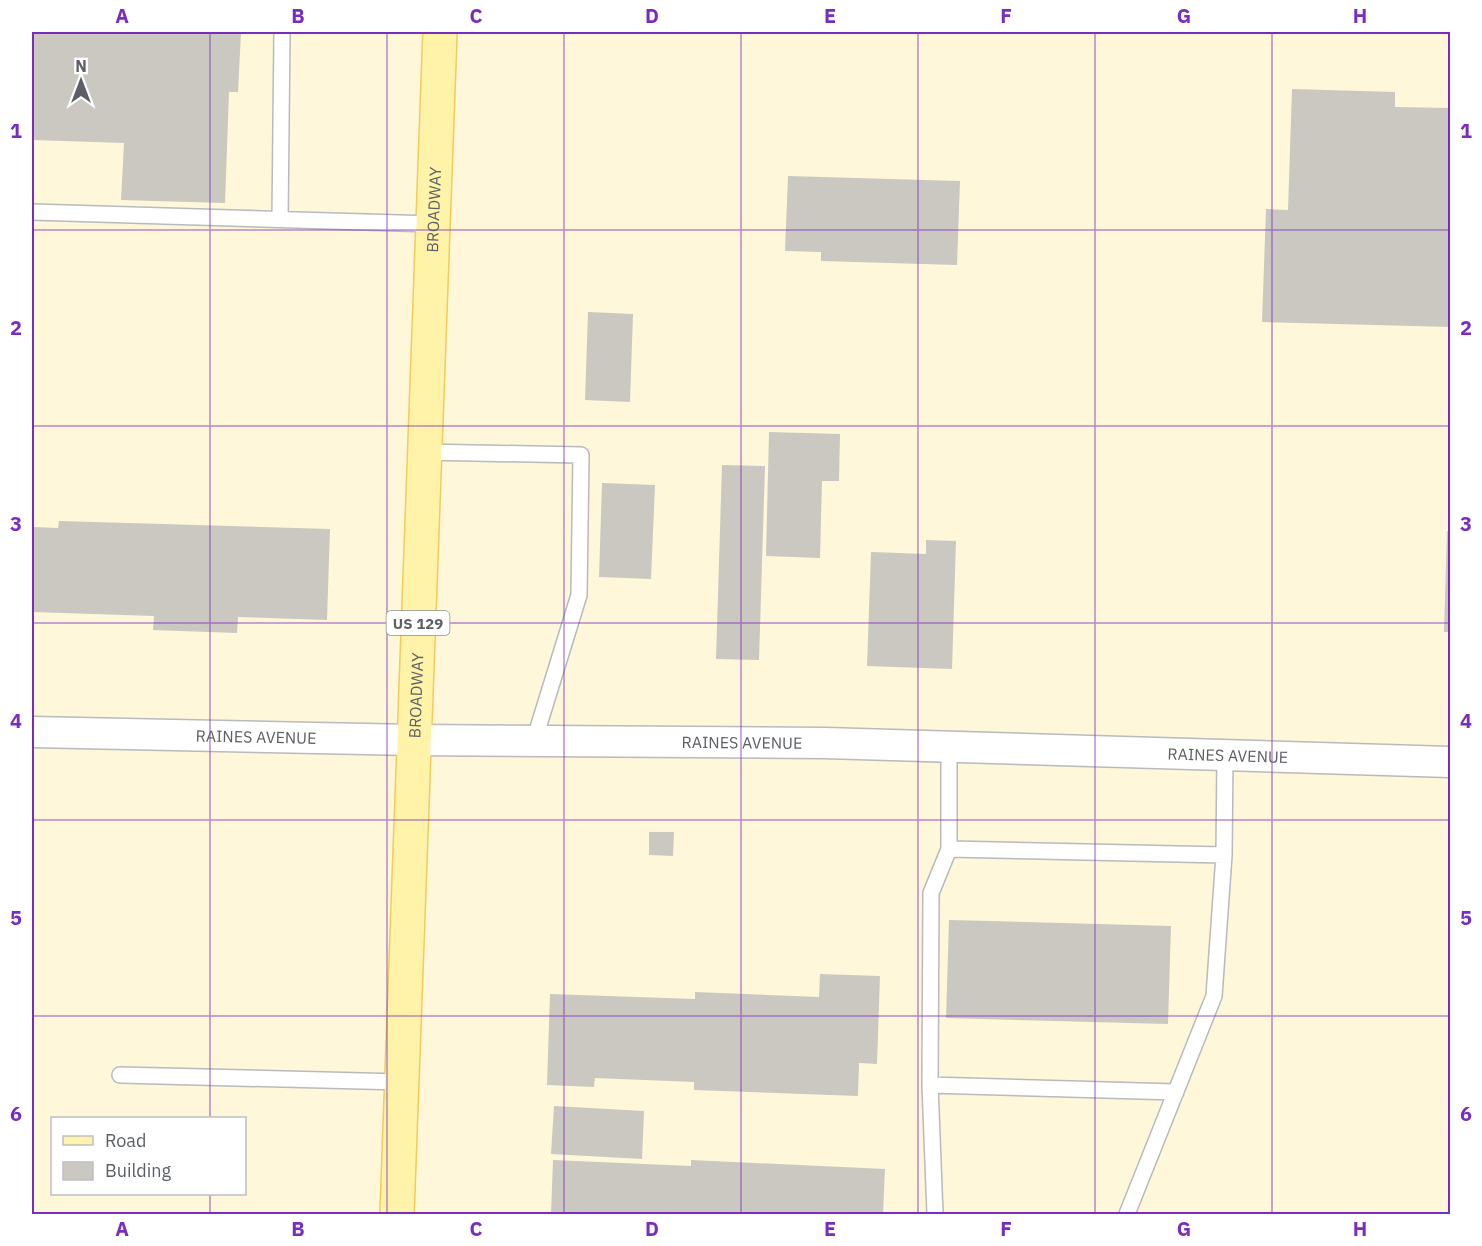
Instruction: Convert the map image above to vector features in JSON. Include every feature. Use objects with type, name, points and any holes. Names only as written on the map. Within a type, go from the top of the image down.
[{"type":"main road","name":"BROADWAY","points":[[397,1215],[440,32]]},
{"type":"street","name":"RAINES AVENUE","points":[[32,732],[414,740],[825,743],[1450,762]]},
{"type":"lane","points":[[280,219],[282,32]]},
{"type":"lane","points":[[32,212],[433,224]]},
{"type":"lane","points":[[424,452],[581,455],[579,596],[534,741]]},
{"type":"lane","points":[[935,1215],[930,1085],[931,893],[949,849],[949,747]]},
{"type":"lane","points":[[1127,1215],[1214,996],[1224,855],[1225,756]]},
{"type":"lane","points":[[949,849],[1224,855]]},
{"type":"lane","points":[[120,1075],[402,1082]]},
{"type":"lane","points":[[930,1085],[1176,1092]]},
{"type":"shaded area","points":[[32,32],[1450,32],[1450,1214],[32,1214]]},
{"type":"building","points":[[32,32],[241,32],[238,92],[229,92],[225,203],[121,200],[124,143],[32,140]]},
{"type":"building","points":[[1292,89],[1395,92],[1395,107],[1450,108],[1450,327],[1262,322],[1266,209],[1288,210]]},
{"type":"building","points":[[788,176],[960,181],[957,265],[821,261],[821,252],[785,251]]},
{"type":"building","points":[[588,312],[633,314],[630,402],[585,400]]},
{"type":"building","points":[[769,432],[840,434],[839,481],[822,481],[820,558],[766,556]]},
{"type":"building","points":[[722,465],[765,466],[759,660],[716,659]]},
{"type":"building","points":[[602,483],[655,485],[651,579],[599,577]]},
{"type":"building","points":[[59,521],[330,529],[327,620],[238,617],[237,633],[153,630],[154,616],[32,612],[32,527],[58,528]]},
{"type":"building","points":[[1447,531],[1450,532],[1450,632],[1444,632]]},
{"type":"building","points":[[926,540],[956,541],[952,669],[867,666],[871,552],[926,554]]},
{"type":"building","points":[[649,832],[674,832],[673,856],[649,855]]},
{"type":"building","points":[[949,920],[1171,926],[1168,1024],[946,1018]]},
{"type":"building","points":[[820,974],[880,976],[877,1064],[859,1063],[858,1096],[694,1090],[694,1082],[595,1078],[594,1087],[547,1085],[550,994],[695,999],[695,992],[819,997]]},
{"type":"building","points":[[554,1106],[644,1111],[642,1159],[551,1154]]},
{"type":"building","points":[[553,1160],[691,1166],[691,1160],[885,1169],[883,1214],[551,1214]]}]
